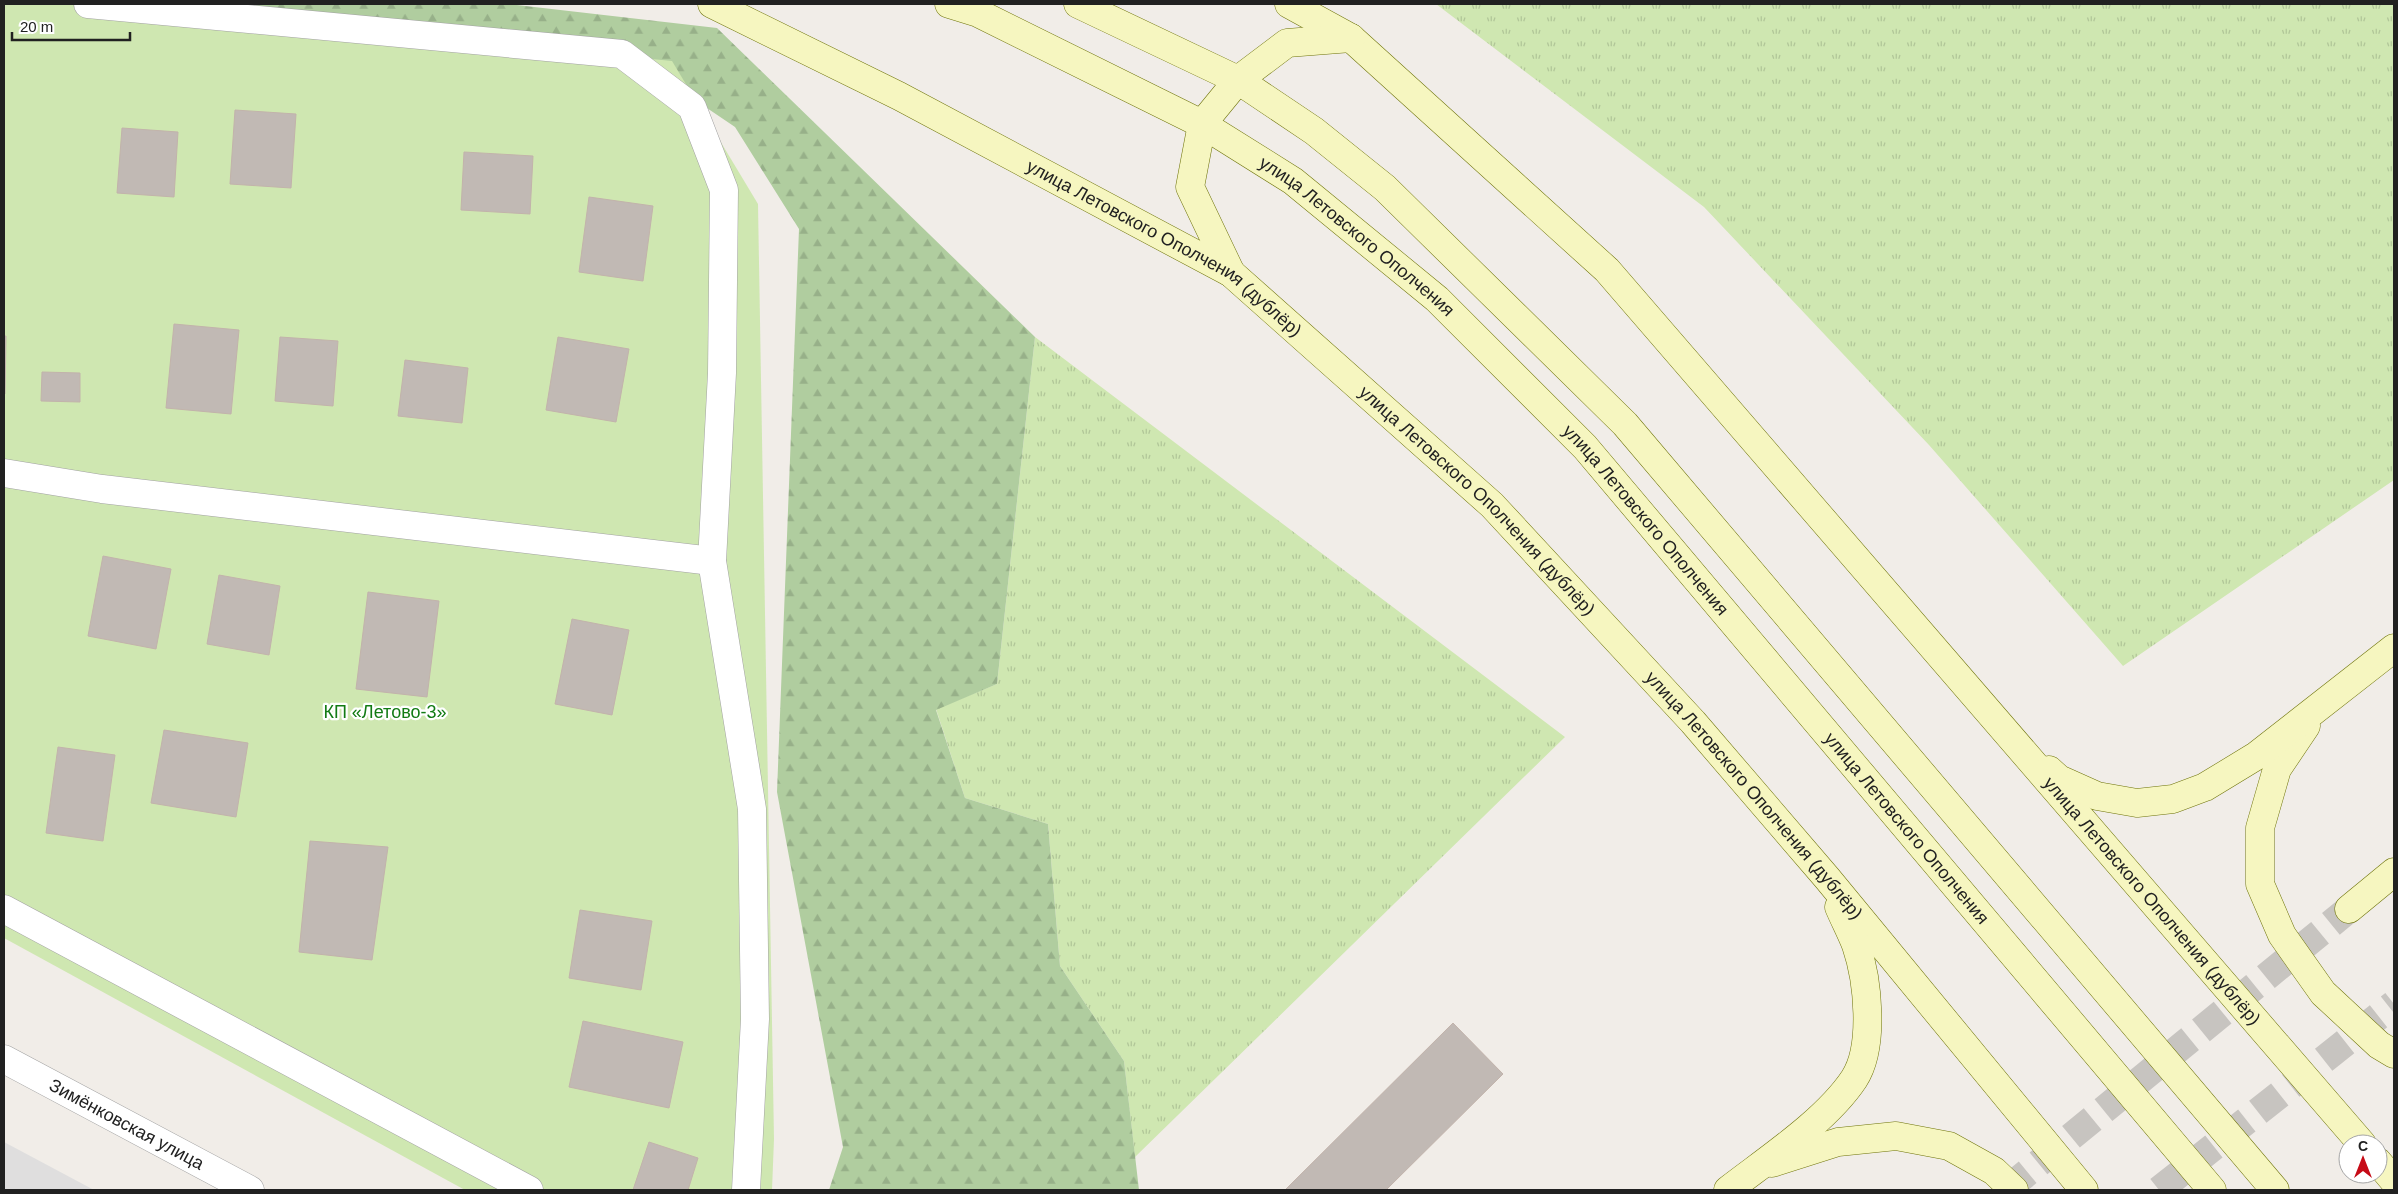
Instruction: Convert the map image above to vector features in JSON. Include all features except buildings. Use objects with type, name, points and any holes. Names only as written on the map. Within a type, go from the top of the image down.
[{"type":"street","points":[[88,4],[622,54],[692,107],[724,190],[722,373],[712,561],[752,809],[755,1019],[746,1190]]},
{"type":"street","name":"улица Летовского Ополчения (дублёр)","points":[[712,4],[899,96],[1231,273],[1492,505],[1693,722],[1826,878],[2084,1190]]},
{"type":"street","name":"улица Летовского Ополчения","points":[[949,4],[978,13],[1202,124],[1293,181],[1437,299],[1585,446],[2212,1190]]},
{"type":"street","points":[[1078,4],[1238,80],[1314,131],[1385,188],[1625,424],[2275,1190]]},
{"type":"street","name":"улица Летовского Ополчения (дублёр)","points":[[1289,4],[1351,38],[1607,270],[2353,1134]]},
{"type":"street","points":[[1231,273],[1190,187],[1202,124],[1238,80],[1288,43],[1351,38]]},
{"type":"street","points":[[4,473],[112,490],[712,561]]},
{"type":"street","points":[[2019,747],[2059,779],[2097,796],[2137,803],[2173,800],[2205,787],[2256,756],[2322,702],[2394,648]]},
{"type":"street","points":[[2322,702],[2277,769],[2260,828],[2260,884],[2282,935],[2323,993],[2379,1045],[2394,1054]]},
{"type":"street","points":[[2349,909],[2394,872]]},
{"type":"street","points":[[1728,1190],[1826,1111],[1855,1078],[1868,1038],[1865,992],[1856,946],[1826,878]]},
{"type":"street","points":[[4,909],[529,1190]]},
{"type":"street","name":"Зимёнковская улица","points":[[4,1059],[250,1190]]},
{"type":"street","points":[[1758,1167],[1838,1142],[1896,1136],[1948,1146],[1994,1171],[2014,1190]]},
{"type":"shaded area","points":[[4,1142],[94,1190],[4,1190]]},
{"type":"green space","name":"КП «Летово-3»","points":[[4,4],[102,4],[672,61],[758,204],[774,1139],[772,1190],[465,1190],[4,938]]},
{"type":"green space","points":[[84,4],[507,4],[717,28],[1035,337],[997,684],[936,710],[965,798],[1048,824],[1060,966],[1124,1061],[1139,1190],[829,1190],[843,1147],[777,792],[799,229],[735,127],[633,58]]},
{"type":"green space","points":[[1436,4],[2394,4],[2394,480],[2123,666],[1929,445],[1704,207]]},
{"type":"green space","points":[[1035,337],[1565,737],[1135,1157],[1124,1061],[1060,966],[1048,824],[965,798],[936,709],[997,684]]},
{"type":"tunnel","points":[[2006,1190],[2349,909]]},
{"type":"tunnel","points":[[2159,1190],[2394,1004]]}]
